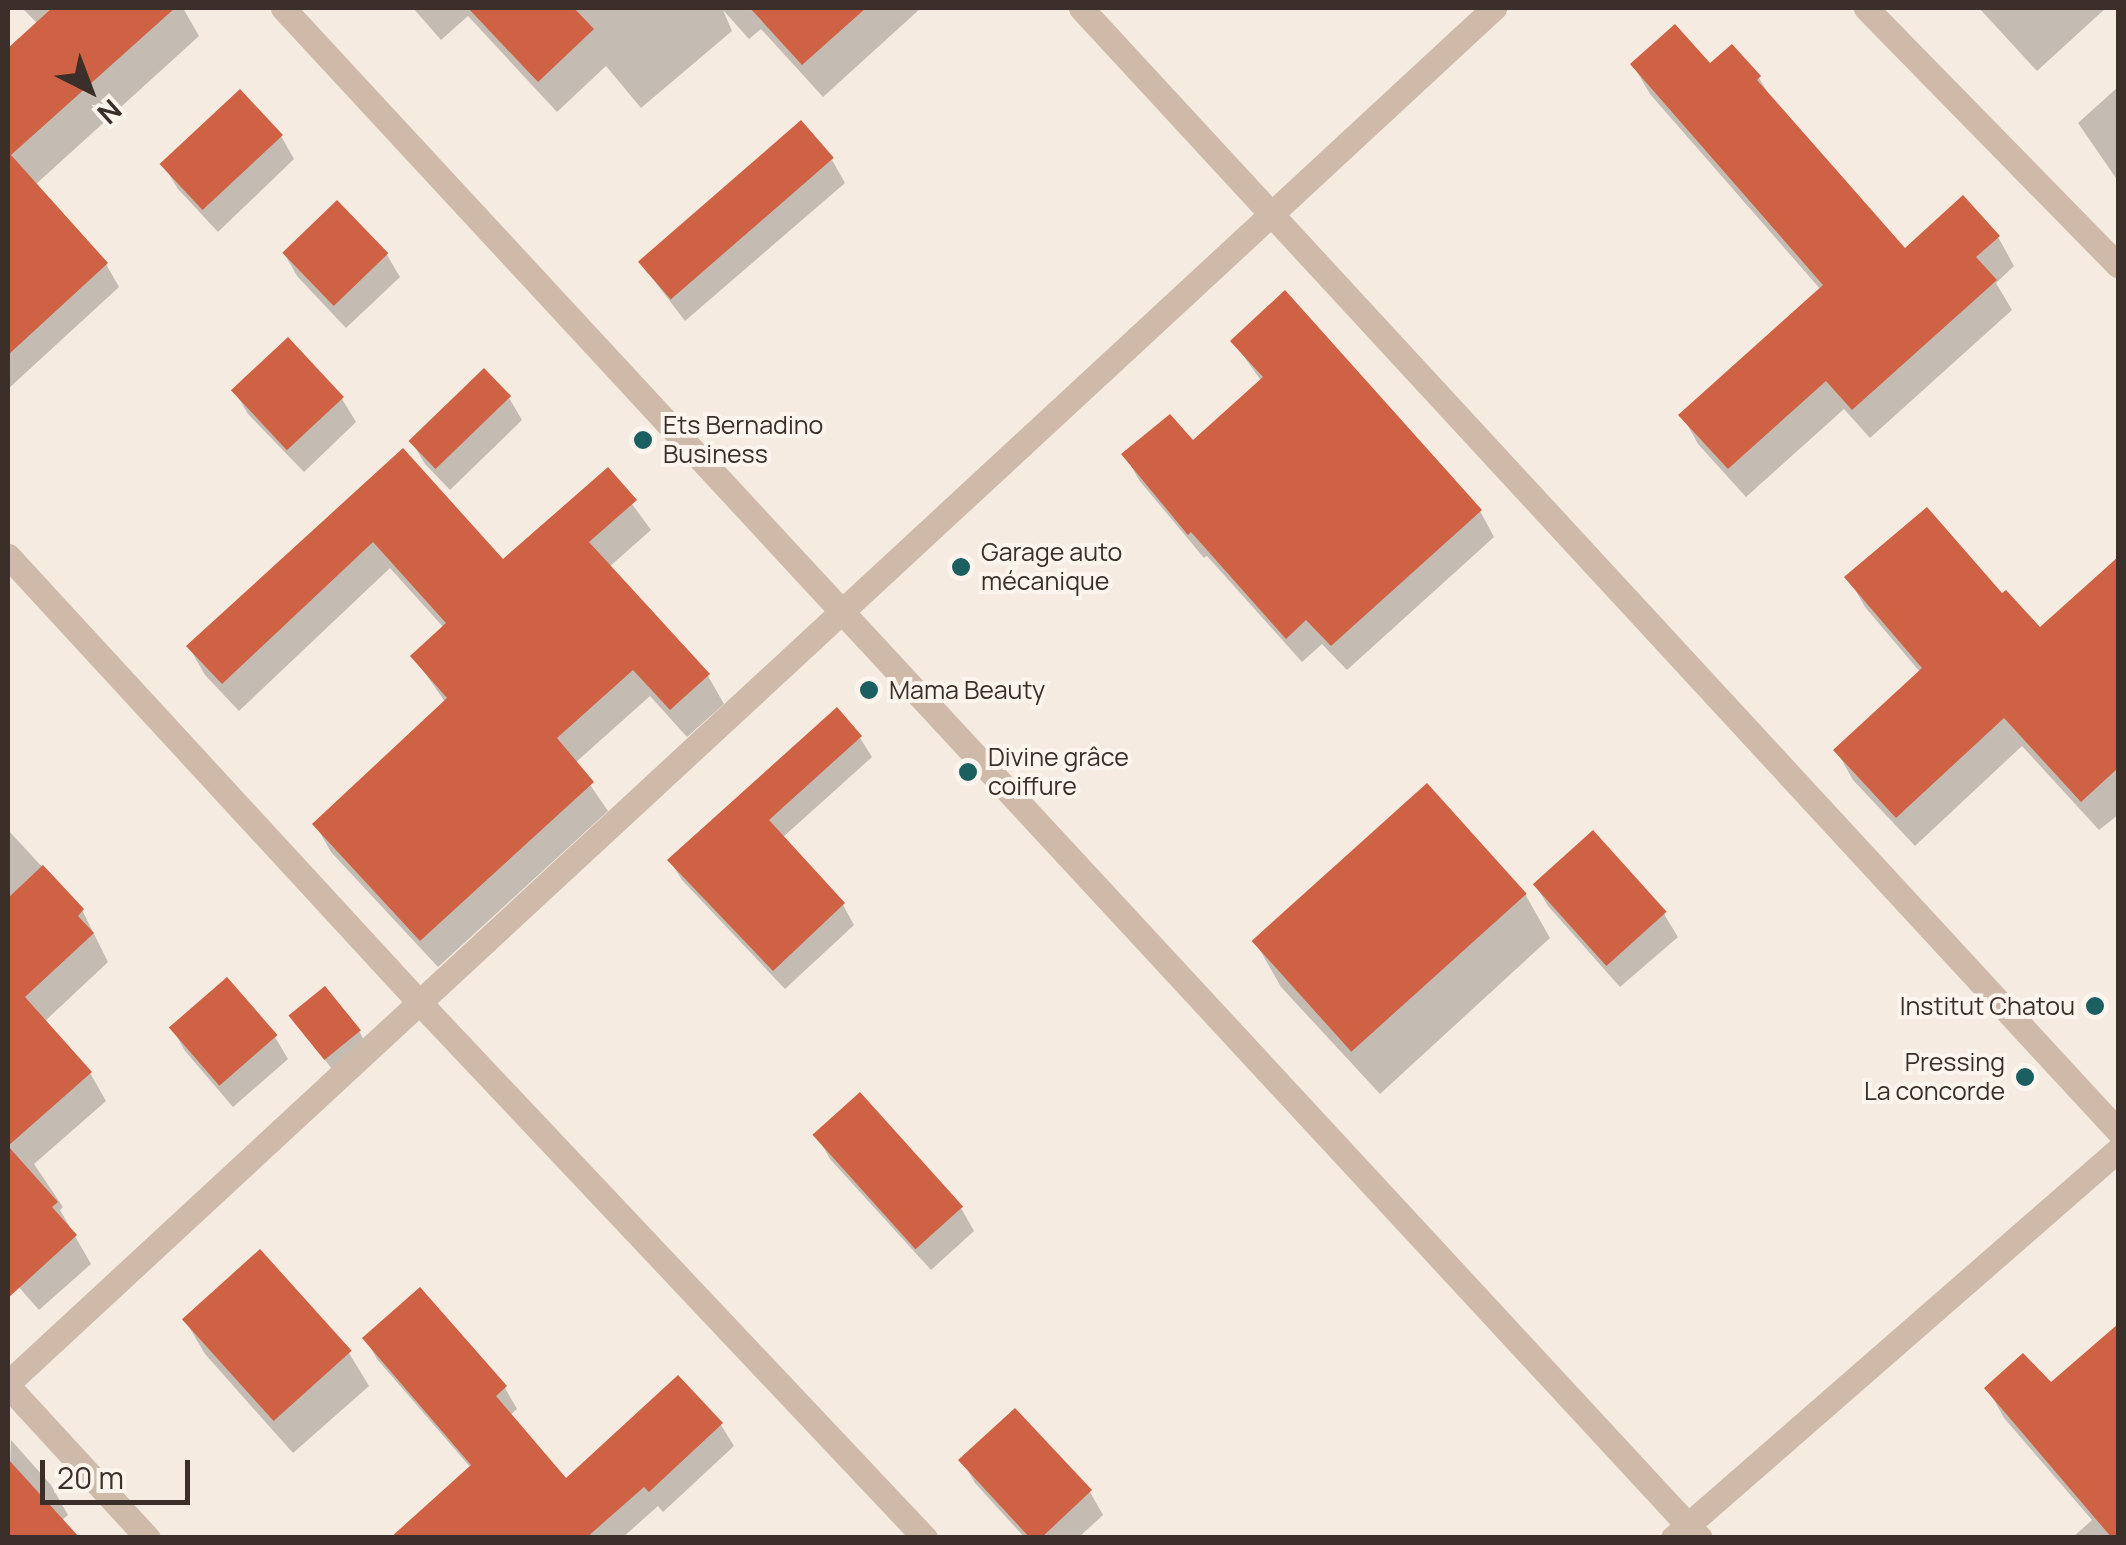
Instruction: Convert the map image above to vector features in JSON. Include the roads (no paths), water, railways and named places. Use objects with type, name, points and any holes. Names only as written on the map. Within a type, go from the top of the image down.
[{"type":"street","points":[[284,8],[1686,1533],[2118,1150]]},
{"type":"street","points":[[1082,8],[2118,1131]]},
{"type":"street","points":[[148,1538],[8,1384],[1494,8]]},
{"type":"street","points":[[1866,8],[2118,265]]},
{"type":"street","points":[[8,556],[419,1002],[925,1538]]},
{"type":"place","name":"Ets Bernadino Business","points":[[643,440]]},
{"type":"place","name":"Garage auto mécanique","points":[[961,567]]},
{"type":"place","name":"Mama Beauty","points":[[869,690]]},
{"type":"place","name":"Divine grâce coiffure","points":[[968,772]]},
{"type":"place","name":"Institut Chatou","points":[[2095,1006]]},
{"type":"place","name":"Pressing La concorde","points":[[2025,1077]]}]
